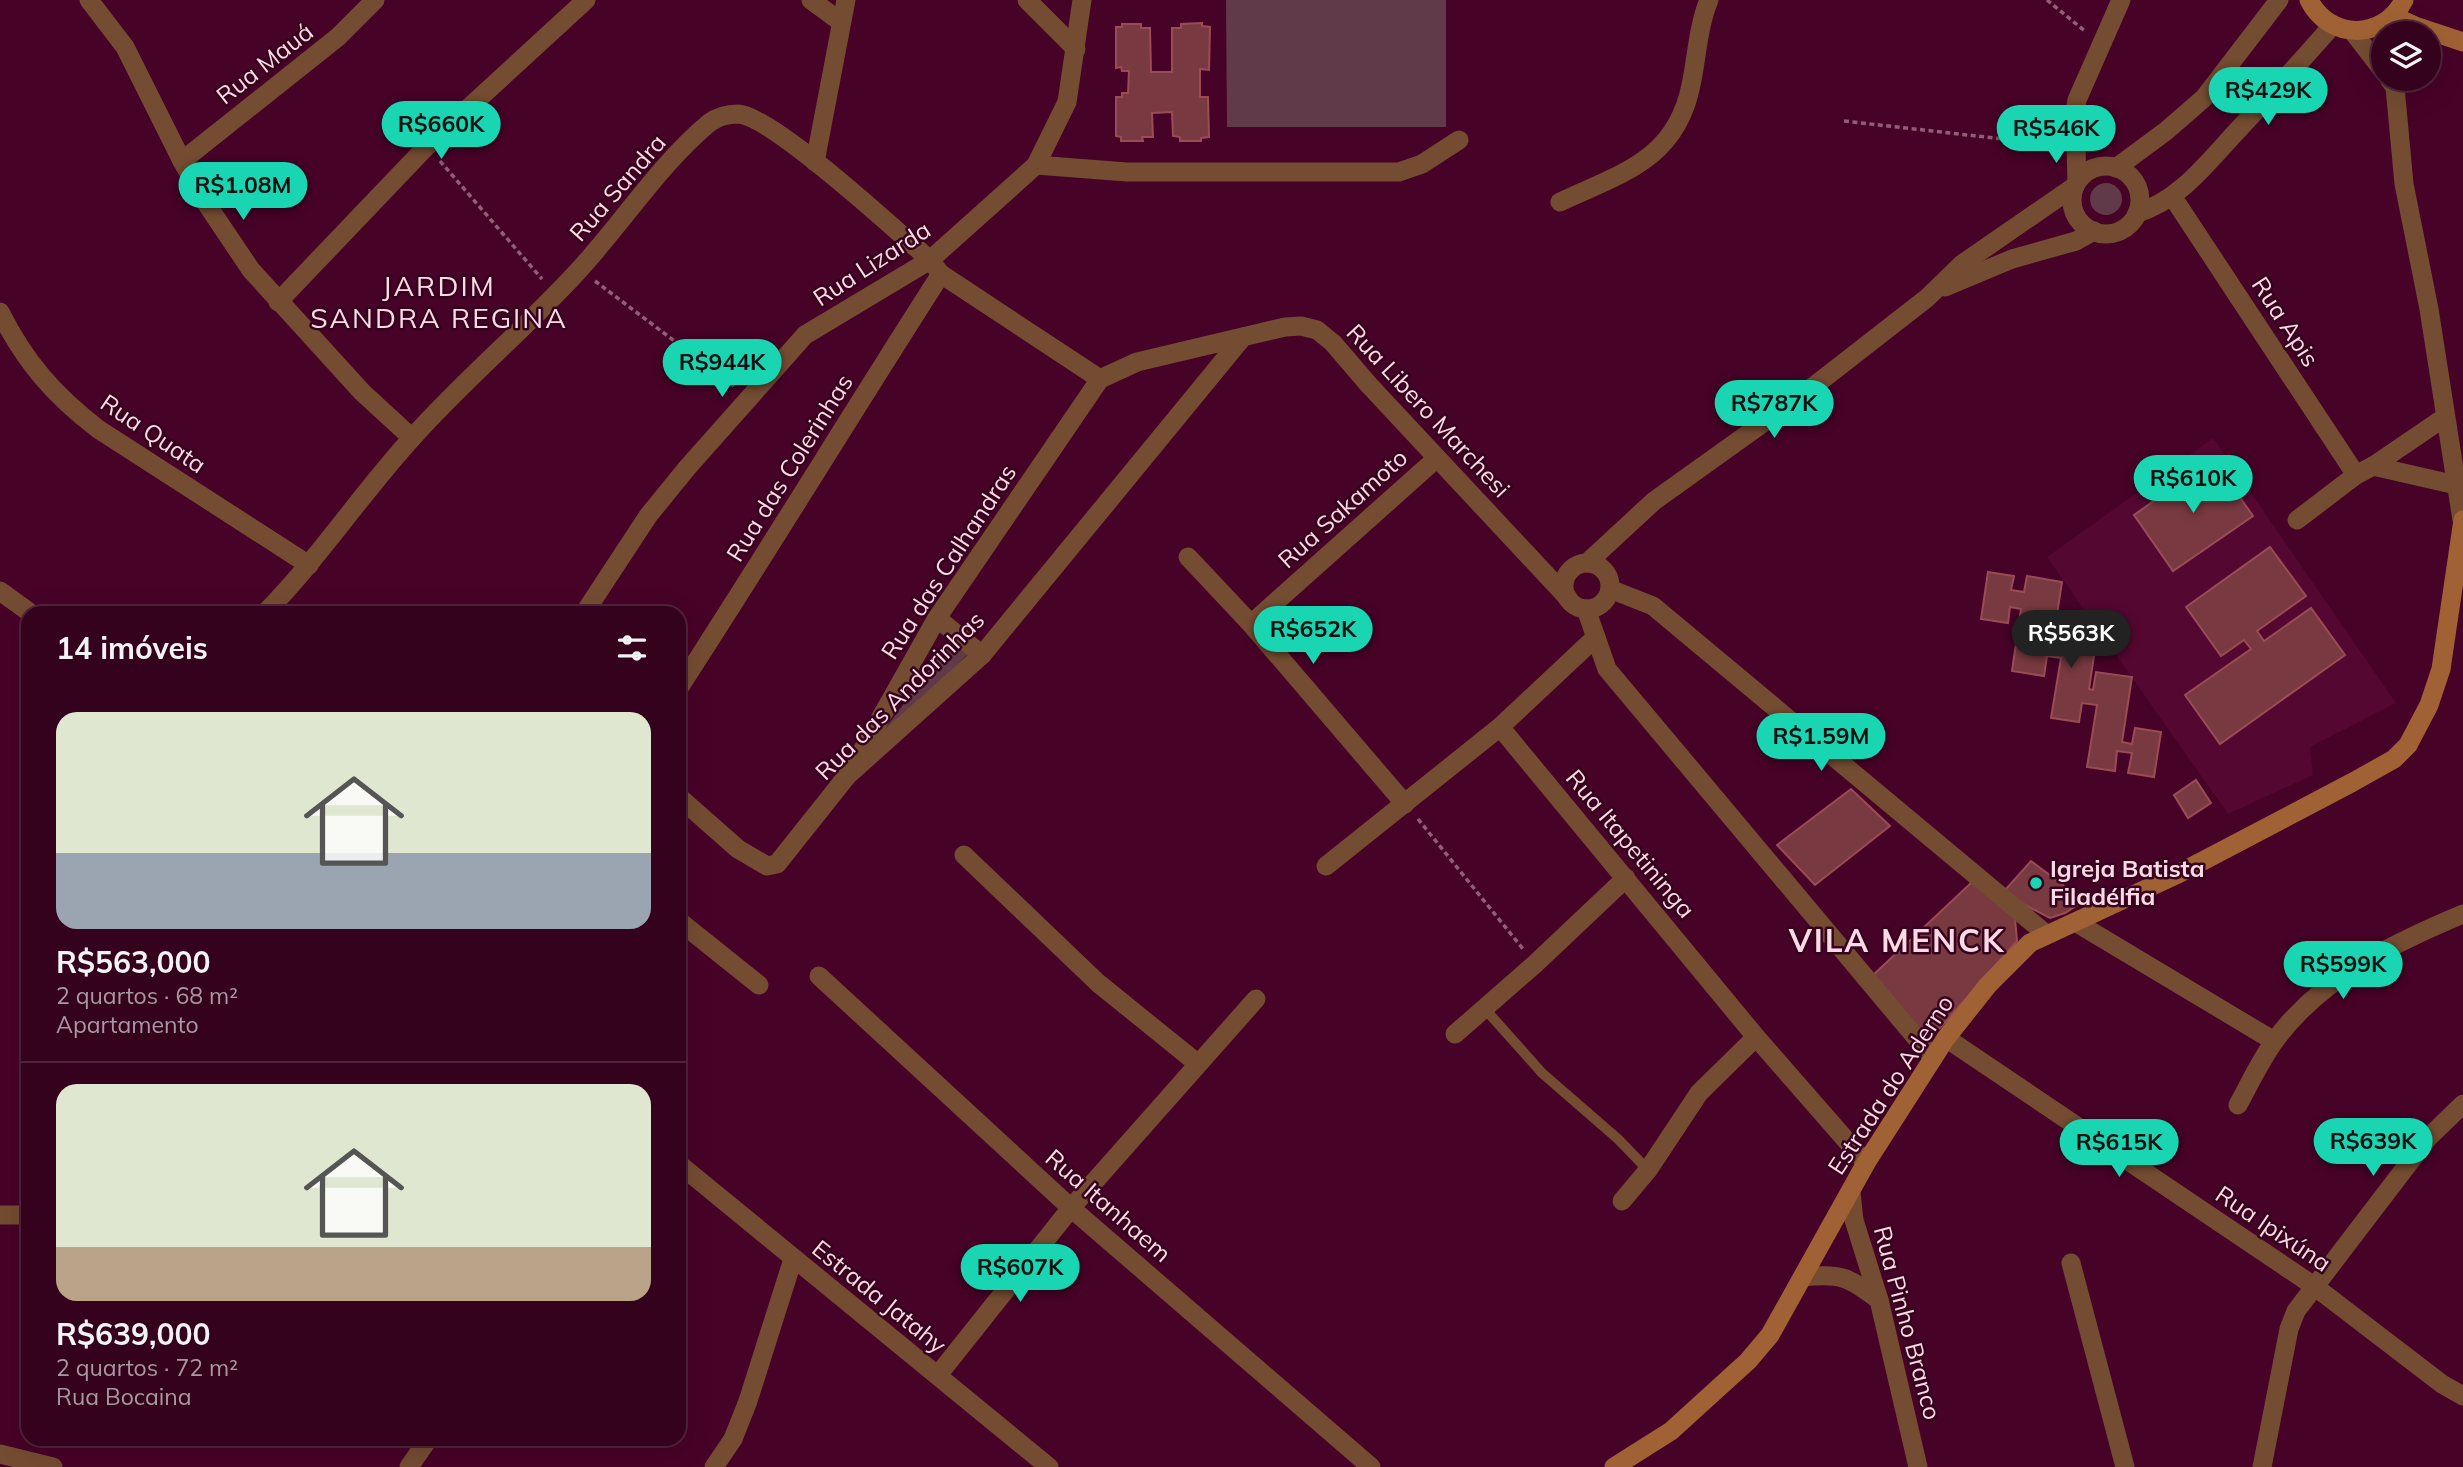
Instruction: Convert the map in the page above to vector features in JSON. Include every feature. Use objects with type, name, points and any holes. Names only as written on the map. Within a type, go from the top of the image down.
[{"type":"main road","points":[[2309,0],[2321,18],[2332,26],[2353,32],[2367,31],[2397,16],[2414,26],[2463,42]]},
{"type":"main road","name":"Estrada do Aderno","points":[[1614,1467],[1671,1431],[1748,1361],[1770,1335],[1866,1163],[1946,1038],[1988,985],[2030,943],[2176,875],[2353,782],[2394,759],[2408,745],[2430,705],[2441,669],[2463,520]]},
{"type":"street","points":[[89,0],[125,47],[182,161],[251,270],[362,392],[412,438]]},
{"type":"street","name":"Rua Mauá","points":[[182,161],[338,37],[375,0]]},
{"type":"street","points":[[811,0],[841,22]]},
{"type":"street","points":[[815,162],[846,0]]},
{"type":"street","points":[[1027,0],[1076,49]]},
{"type":"street","name":"Rua Lizarda","points":[[589,606],[648,516],[805,335],[936,267],[1036,165],[1067,102],[1082,0]]},
{"type":"street","points":[[1560,202],[1616,177],[1655,153],[1675,131],[1689,96],[1703,16],[1709,0]]},
{"type":"street","points":[[2076,147],[2126,173],[2138,190],[2140,201],[2137,213],[2124,229],[2104,234],[2094,232],[2077,218],[2073,207],[2076,147],[2072,128],[2077,100],[2122,0]]},
{"type":"street","points":[[1587,563],[1654,501],[1805,393],[1938,290],[1962,264],[2076,184],[2090,170],[2111,167],[2166,131],[2204,98],[2279,0]]},
{"type":"street","points":[[278,302],[427,146],[579,2]]},
{"type":"street","points":[[2137,213],[2172,196],[2217,153],[2332,26]]},
{"type":"street","points":[[2353,32],[2371,54]]},
{"type":"street","points":[[2392,91],[2404,184],[2429,309],[2463,520]]},
{"type":"street","name":"Rua Sandra","points":[[271,606],[309,565],[412,438],[556,295],[667,165],[710,122],[725,115],[741,114],[762,122],[815,162],[936,267]]},
{"type":"street","points":[[1036,165],[1127,172],[1399,172],[1422,164],[1459,140]]},
{"type":"street","name":"Rua Apis","points":[[2172,196],[2365,471]]},
{"type":"street","points":[[1938,290],[2012,259],[2076,241],[2094,232]]},
{"type":"street","points":[[936,267],[1100,379]]},
{"type":"street","name":"Rua das Colerinhas","points":[[686,677],[763,560],[936,267]]},
{"type":"street","name":"Rua Quata","points":[[0,312],[15,343],[30,364],[69,406],[98,429],[309,565]]},
{"type":"street","name":"Rua Libero Marchesi","points":[[1100,379],[1137,362],[1285,327],[1301,326],[1317,330],[1334,343],[1568,598]]},
{"type":"street","name":"Rua das Andorinhas","points":[[686,803],[738,849],[767,866],[777,864],[848,776],[982,655],[1243,337]]},
{"type":"street","name":"Rua das Calhandras","points":[[848,776],[937,618],[1100,379]]},
{"type":"street","points":[[2297,520],[2445,417]]},
{"type":"street","name":"Rua Sakamoto","points":[[1251,624],[1437,458]]},
{"type":"street","points":[[2365,471],[2456,485]]},
{"type":"street","points":[[1188,556],[1251,624],[1405,804]]},
{"type":"street","points":[[1587,563],[1602,568],[1607,574],[1610,589],[1604,601],[1586,609],[1572,603],[1564,585],[1569,572],[1580,564],[1587,563]]},
{"type":"street","points":[[1610,589],[1653,607],[2046,934]]},
{"type":"street","points":[[0,591],[21,606]]},
{"type":"street","points":[[1586,609],[1606,669],[1933,1058]]},
{"type":"street","points":[[937,618],[982,655]]},
{"type":"street","points":[[1326,866],[1500,727],[1596,638]]},
{"type":"street","name":"Rua Itapetininga","points":[[1500,727],[1756,1037],[1866,1163]]},
{"type":"street","points":[[964,855],[1098,983],[1197,1063]]},
{"type":"street","points":[[1455,1034],[1486,1009],[1626,878]]},
{"type":"street","points":[[2238,1105],[2274,1041],[2292,1019],[2358,963],[2463,914]]},
{"type":"street","points":[[2077,923],[2274,1041]]},
{"type":"street","points":[[686,927],[759,985]]},
{"type":"street","name":"Rua Itanhaem","points":[[820,976],[1071,1208],[1371,1467]]},
{"type":"street","points":[[938,1375],[1071,1208],[1256,999]]},
{"type":"street","points":[[1622,1201],[1648,1170],[1699,1093],[1756,1037]]},
{"type":"street","name":"Rua Ipixúna","points":[[1946,1038],[2314,1286],[2442,1384],[2463,1396]]},
{"type":"street","points":[[2262,1467],[2296,1311],[2428,1138],[2463,1104]]},
{"type":"street","name":"Estrada Jatahy","points":[[686,1170],[1049,1467]]},
{"type":"street","name":"Rua Pinho Branco","points":[[1851,1192],[1854,1220],[1879,1300],[1918,1467]]},
{"type":"street","points":[[0,1215],[21,1215]]},
{"type":"street","points":[[714,1467],[733,1439],[748,1401],[793,1259]]},
{"type":"street","points":[[2071,1263],[2125,1467]]},
{"type":"street","points":[[1802,1277],[1824,1275],[1853,1280],[1879,1300]]},
{"type":"street","points":[[409,1467],[423,1446]]},
{"type":"street","points":[[0,1454],[53,1467]]},
{"type":"lane","points":[[1486,1009],[1542,1073],[1618,1139],[1648,1170]]},
{"type":"path","points":[[2047,0],[2103,45]]},
{"type":"path","points":[[1844,121],[2076,147]]},
{"type":"path","points":[[427,146],[556,295]]},
{"type":"path","points":[[579,270],[750,398]]},
{"type":"path","points":[[1405,804],[1535,964]]},
{"type":"shaded area","points":[[1226,0],[1446,0],[1446,127],[1227,127]]},
{"type":"shaded area","points":[[2106,183],[2117,188],[2122,199],[2117,210],[2106,215],[2095,210],[2090,199],[2095,188]]},
{"type":"shaded area","points":[[2213,438],[2396,703],[2310,747],[2313,775],[2228,814],[2047,557]]},
{"type":"shaded area","points":[[952,639],[970,652],[856,768]]},
{"type":"building","points":[[1202,23],[1202,26],[1210,27],[1209,70],[1200,69],[1200,97],[1208,97],[1209,137],[1201,138],[1201,141],[1180,141],[1180,137],[1173,136],[1172,112],[1152,113],[1153,137],[1142,137],[1143,141],[1121,141],[1121,137],[1116,136],[1116,97],[1128,93],[1129,71],[1116,68],[1116,27],[1122,27],[1122,24],[1141,24],[1141,28],[1150,28],[1151,72],[1172,72],[1172,28],[1181,28],[1181,24]]},
{"type":"building","points":[[2213,459],[2253,516],[2173,571],[2134,515]]},
{"type":"building","points":[[2270,547],[2306,596],[2257,631],[2264,641],[2311,608],[2345,655],[2220,744],[2185,695],[2251,649],[2244,640],[2221,656],[2186,607]]},
{"type":"building","points":[[1988,572],[2014,576],[2011,590],[2024,592],[2027,576],[2062,582],[2053,640],[2059,641],[2061,623],[2098,629],[2089,689],[2093,690],[2096,672],[2132,677],[2122,742],[2132,744],[2135,728],[2161,732],[2154,777],[2128,773],[2132,753],[2117,751],[2115,771],[2087,767],[2097,705],[2082,703],[2079,722],[2051,718],[2061,658],[2047,656],[2044,676],[2012,671],[2021,609],[2010,607],[2008,623],[1981,619]]},
{"type":"building","points":[[2196,780],[2211,803],[2188,818],[2174,795]]},
{"type":"building","points":[[1851,789],[1890,826],[1815,885],[1777,845]]},
{"type":"building","name":"Igreja Batista Filadélfia","points":[[2031,861],[2084,901],[2065,913],[2050,918],[2025,905],[2005,890]]},
{"type":"building","points":[[1972,882],[2015,918],[2017,941],[1940,1028],[1925,1035],[1872,976]]},
{"type":"place","name":"Igreja Batista Filadélfia","points":[[2036,883]]},
{"type":"district","name":"JARDIM SANDRA REGINA","points":[[439,302]]},
{"type":"district","name":"VILA MENCK","points":[[1897,941]]}]
